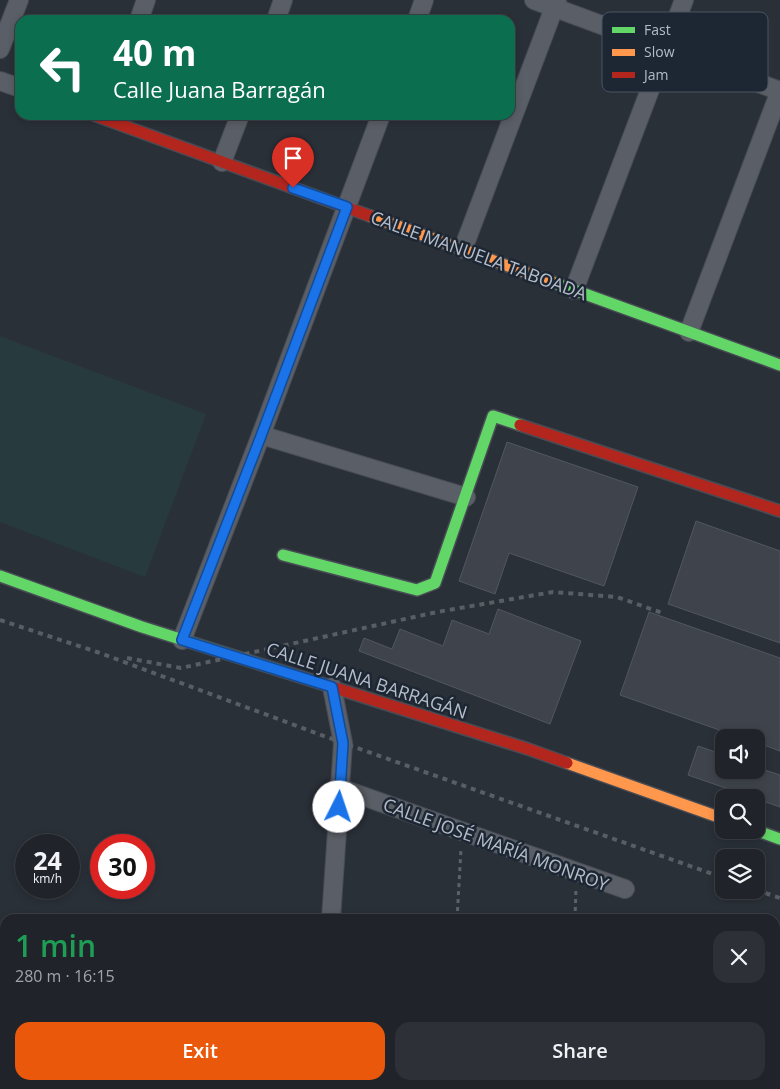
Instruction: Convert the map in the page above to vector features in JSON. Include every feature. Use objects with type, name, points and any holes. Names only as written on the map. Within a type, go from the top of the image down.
[{"type":"street","points":[[0,49],[19,0]]},
{"type":"street","points":[[141,15],[146,0]]},
{"type":"street","points":[[278,15],[283,0]]},
{"type":"street","points":[[418,15],[424,0]]},
{"type":"street","points":[[534,0],[556,4],[602,23]]},
{"type":"street","points":[[680,12],[684,0]]},
{"type":"street","points":[[515,112],[556,4]]},
{"type":"street","points":[[0,81],[15,86]]},
{"type":"street","points":[[689,332],[780,91],[768,87]]},
{"type":"street","points":[[574,290],[650,92]]},
{"type":"street","name":"CALLE MANUELA TABOADA","points":[[111,120],[780,365]]},
{"type":"street","points":[[222,162],[238,120]]},
{"type":"street","points":[[182,640],[261,436],[379,120]]},
{"type":"street","points":[[463,250],[512,120]]},
{"type":"street","points":[[283,555],[417,590],[434,584],[466,496],[492,416],[780,511]]},
{"type":"street","points":[[261,436],[466,496]]},
{"type":"street","name":"CALLE JUANA BARRAGÁN","points":[[0,576],[182,640],[528,749],[715,816]]},
{"type":"street","points":[[331,914],[343,743],[332,687]]},
{"type":"street","name":"CALLE JOSÉ MARÍA MONROY","points":[[340,788],[625,889]]},
{"type":"street","points":[[765,834],[780,839]]},
{"type":"path","points":[[457,914],[462,831]]},
{"type":"path","points":[[575,914],[576,873]]},
{"type":"green space","points":[[0,336],[206,414],[145,577],[0,522]]},
{"type":"building","points":[[507,442],[638,487],[604,586],[509,553],[495,594],[459,581]]},
{"type":"building","points":[[696,521],[780,551],[780,643],[668,604]]},
{"type":"building","points":[[498,609],[581,641],[550,724],[359,651],[364,638],[392,649],[400,629],[443,646],[452,620],[489,634]]},
{"type":"building","points":[[649,612],[780,658],[780,751],[765,745],[765,729],[716,729],[620,695]]},
{"type":"building","points":[[698,746],[715,752],[715,779],[765,779],[765,770],[780,775],[780,807],[765,802],[765,789],[728,789],[688,775]]},
{"type":"railway","points":[[127,658],[181,668],[437,612],[553,592],[617,597],[665,614]]},
{"type":"railway","points":[[0,620],[97,652],[343,743],[715,875]]},
{"type":"railway","points":[[765,893],[780,898]]},
{"type":"traffic: fast","points":[[552,282],[780,365]]},
{"type":"traffic: fast","points":[[283,555],[417,590],[435,583],[493,416],[520,425]]},
{"type":"traffic: fast","points":[[0,576],[142,627],[288,673]]},
{"type":"traffic: fast","points":[[765,834],[780,839]]},
{"type":"traffic: slow","points":[[370,216],[552,282]]},
{"type":"traffic: slow","points":[[567,763],[715,816]]},
{"type":"traffic: jam","points":[[108,120],[370,216]]},
{"type":"traffic: jam","points":[[520,425],[780,511]]},
{"type":"traffic: jam","points":[[288,673],[567,763]]},
{"type":"route","points":[[293,188],[347,207],[182,640],[332,687],[343,743],[339,807]]}]
